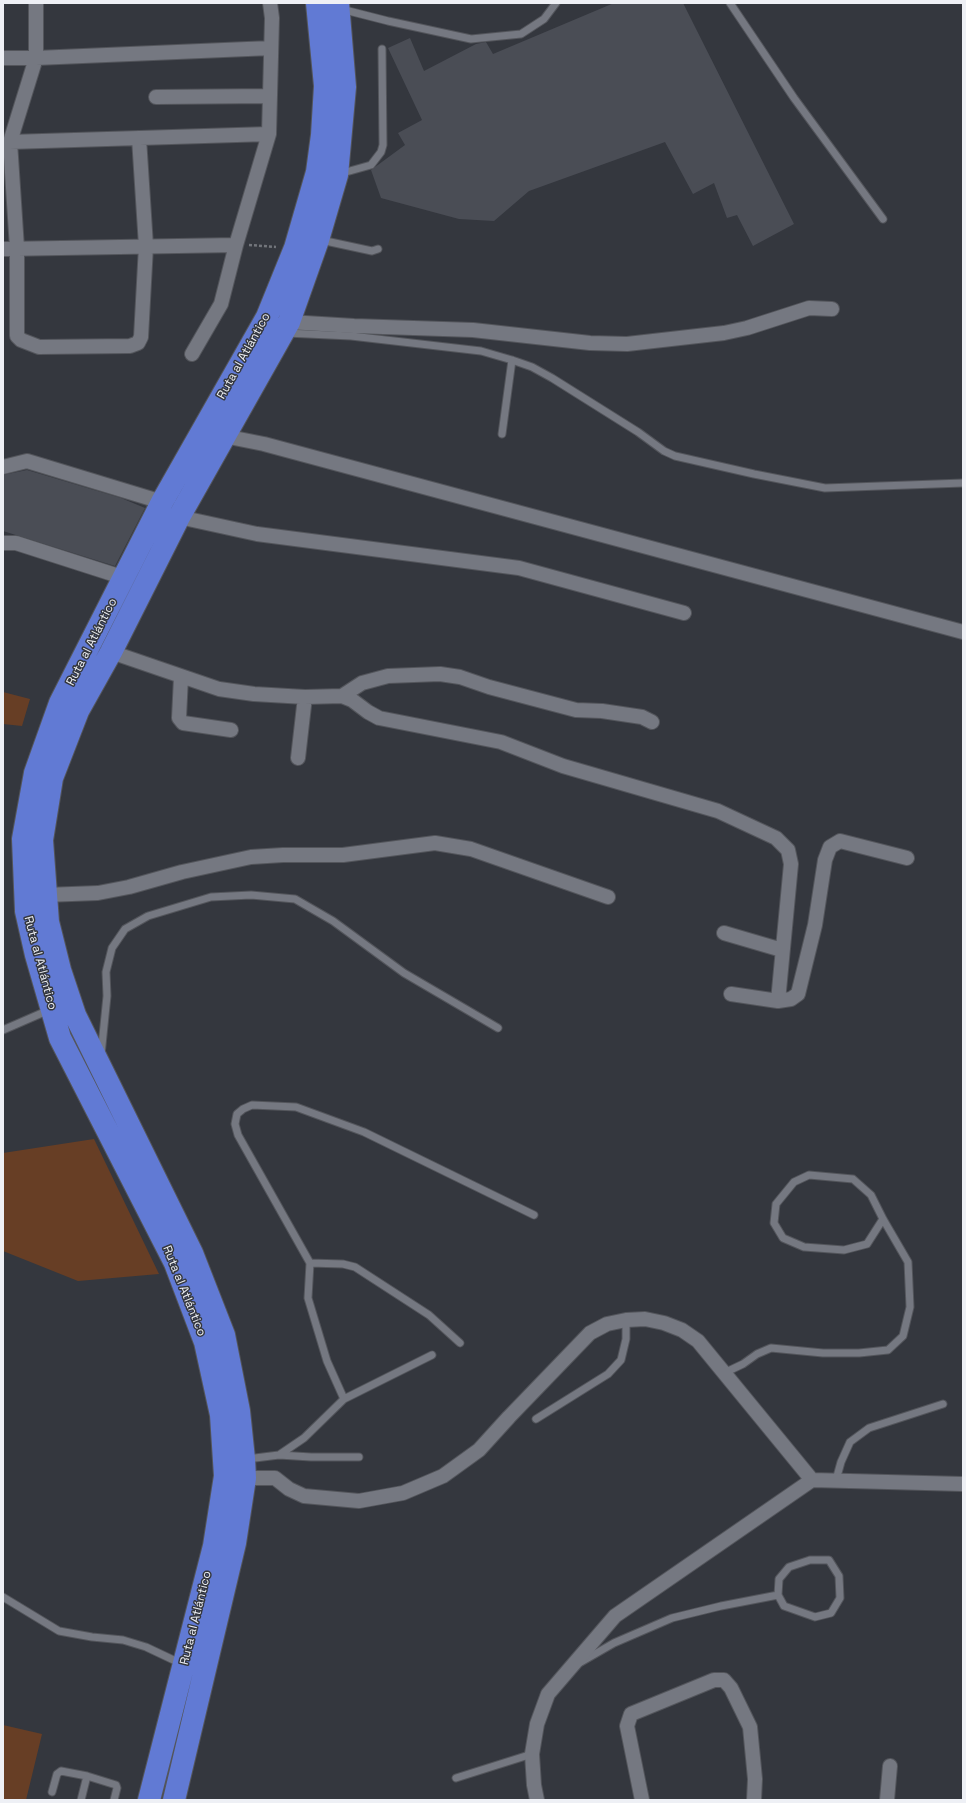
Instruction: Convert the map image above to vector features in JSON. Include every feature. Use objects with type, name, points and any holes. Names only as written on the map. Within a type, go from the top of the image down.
[{"type":"highway","name":"Ruta al Atlántico","points":[[149,1800],[214,1546],[226,1476],[222,1415],[205,1342],[175,1263],[60,1038],[36,955],[26,911],[23,839],[35,773],[60,704],[125,578],[162,502],[267,317],[295,248],[317,172],[322,135],[325,86],[317,3]]},
{"type":"highway","name":"Ruta al Atlántico","points":[[174,1800],[235,1543],[244,1468],[239,1411],[224,1334],[192,1253],[100,1069],[75,1015],[60,970],[48,922],[42,840],[52,778],[78,711],[111,652],[179,517],[285,328],[318,240],[337,175],[345,87],[339,6]]},
{"type":"street","points":[[36,3],[36,58],[10,142],[10,248],[17,336],[21,340],[39,347],[130,346],[138,343],[141,337],[146,246],[139,138]]},
{"type":"street","points":[[192,354],[221,304],[236,245],[269,134],[272,18],[270,3]]},
{"type":"street","points":[[3,58],[36,58],[271,48]]},
{"type":"street","points":[[156,97],[270,96]]},
{"type":"street","points":[[10,142],[269,134]]},
{"type":"street","points":[[10,248],[236,245]]},
{"type":"street","points":[[285,328],[354,326],[473,330],[590,343],[627,344],[724,333],[747,328],[809,308],[832,309]]},
{"type":"street","points":[[224,436],[264,444],[963,632]]},
{"type":"street","points":[[3,468],[27,461],[162,502]]},
{"type":"street","points":[[179,517],[257,534],[519,568],[684,613]]},
{"type":"street","points":[[3,543],[16,543],[125,578]]},
{"type":"street","points":[[111,652],[182,677],[226,690],[254,694],[305,697],[342,696],[352,700],[368,712],[380,718],[501,742],[563,766],[718,812],[776,838],[788,850],[791,864],[778,1001]]},
{"type":"street","points":[[342,696],[362,683],[388,676],[440,674],[460,677],[489,687],[576,710],[602,711],[642,717],[652,722]]},
{"type":"street","points":[[182,677],[179,718],[183,723],[231,730]]},
{"type":"street","points":[[298,758],[305,697]]},
{"type":"street","points":[[731,994],[778,1001],[791,999],[798,994],[815,925],[825,860],[830,847],[840,841],[907,858]]},
{"type":"street","points":[[45,895],[98,893],[129,887],[182,872],[251,857],[283,855],[343,855],[436,843],[471,849],[608,897]]},
{"type":"street","points":[[724,933],[782,950]]},
{"type":"street","points":[[244,1468],[275,1478],[289,1489],[304,1496],[360,1501],[403,1494],[443,1476],[479,1450],[590,1333],[608,1324],[626,1320],[645,1319],[664,1323],[682,1330],[698,1341],[812,1480]]},
{"type":"street","points":[[537,1800],[534,1785],[532,1754],[537,1724],[548,1694],[616,1616],[812,1480],[963,1484]]},
{"type":"street","points":[[642,1800],[627,1726],[631,1714],[714,1680],[724,1680],[731,1688],[750,1727],[756,1779],[754,1800]]},
{"type":"street","points":[[887,1800],[890,1766]]},
{"type":"lane","points":[[339,6],[388,21],[472,39],[521,34],[544,19],[556,3]]},
{"type":"lane","points":[[730,3],[794,98],[883,219]]},
{"type":"lane","points":[[337,175],[371,165],[382,152],[382,49]]},
{"type":"lane","points":[[318,240],[372,251],[378,249]]},
{"type":"lane","points":[[285,328],[481,351],[512,360],[532,367],[552,378],[638,432],[664,451],[675,456],[825,488],[963,483]]},
{"type":"lane","points":[[502,434],[512,360]]},
{"type":"lane","points":[[100,1069],[106,1004],[106,972],[112,948],[116,941],[125,929],[148,916],[211,897],[251,895],[295,899],[333,921],[404,973],[498,1028]]},
{"type":"lane","points":[[3,1030],[52,1009]]},
{"type":"lane","points":[[344,1399],[327,1361],[308,1298],[310,1264],[238,1135],[235,1124],[237,1114],[243,1109],[252,1105],[296,1107],[364,1132],[534,1215]]},
{"type":"lane","points":[[724,1373],[743,1364],[757,1354],[771,1348],[822,1353],[860,1353],[888,1350],[903,1336],[910,1308],[908,1262],[883,1219],[871,1194],[853,1179],[808,1175],[794,1182],[776,1204],[774,1223],[783,1238],[804,1247],[844,1250],[867,1244],[883,1219]]},
{"type":"lane","points":[[310,1264],[343,1264],[355,1267],[429,1315],[460,1343]]},
{"type":"lane","points":[[536,1419],[608,1374],[621,1360],[626,1339],[626,1320]]},
{"type":"lane","points":[[244,1468],[279,1455],[304,1438],[344,1399],[432,1355]]},
{"type":"lane","points":[[836,1480],[840,1462],[850,1442],[869,1428],[943,1404]]},
{"type":"lane","points":[[279,1455],[359,1457]]},
{"type":"lane","points":[[810,1560],[829,1560],[839,1576],[840,1598],[831,1613],[815,1618],[784,1606],[778,1595],[779,1579],[789,1567],[810,1560]]},
{"type":"lane","points":[[570,1668],[614,1643],[672,1618],[778,1595]]},
{"type":"lane","points":[[3,1597],[59,1631],[92,1637],[123,1640],[146,1647],[184,1665]]},
{"type":"lane","points":[[456,1778],[532,1754]]},
{"type":"lane","points":[[52,1792],[59,1772],[88,1776],[116,1785],[117,1788],[114,1800]]},
{"type":"lane","points":[[81,1800],[88,1776]]},
{"type":"path","points":[[236,245],[295,248]]},
{"type":"shaded area","points":[[3,692],[30,699],[22,726],[3,724]]},
{"type":"shaded area","points":[[94,1139],[159,1274],[78,1281],[3,1251],[3,1153]]},
{"type":"shaded area","points":[[3,1725],[42,1734],[26,1800],[3,1800]]},
{"type":"building","points":[[614,3],[683,3],[794,224],[753,246],[737,215],[727,218],[714,183],[693,194],[665,142],[529,191],[494,221],[459,219],[381,198],[371,170],[405,145],[398,133],[422,120],[388,48],[410,38],[424,71],[476,44],[486,42],[493,54]]},
{"type":"building","points":[[27,470],[121,498],[145,508],[115,566],[3,531],[3,475]]}]
